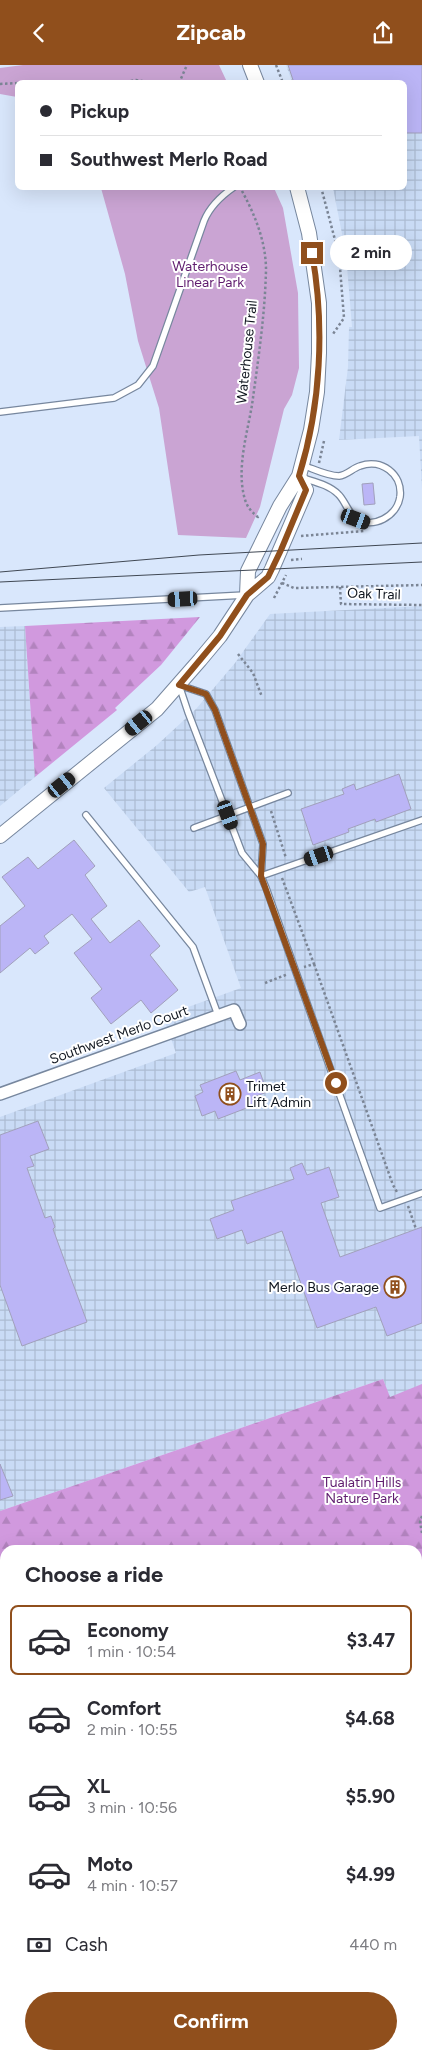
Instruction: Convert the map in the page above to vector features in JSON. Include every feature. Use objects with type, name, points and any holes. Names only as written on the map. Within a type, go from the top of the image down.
[{"type":"street","points":[[250,65],[256,80]]},
{"type":"street","points":[[247,595],[248,571],[280,506],[301,471],[311,430],[317,392],[319,303],[309,233],[299,190]]},
{"type":"street","points":[[0,836],[155,710],[179,685],[220,636],[247,595],[268,577],[306,490],[301,471]]},
{"type":"street","name":"Southwest Merlo Court","points":[[0,1094],[234,1010],[240,1025]]},
{"type":"lane","points":[[0,412],[114,398],[138,385],[153,366],[204,221],[213,205],[230,190]]},
{"type":"lane","points":[[381,465],[396,476],[400,485],[398,504],[386,518],[366,523],[356,519],[350,513],[339,494],[301,471],[341,476],[360,466],[381,465]]},
{"type":"lane","points":[[0,608],[247,595]]},
{"type":"lane","points":[[179,685],[206,694],[215,710],[263,844],[261,876]]},
{"type":"lane","points":[[179,685],[242,853],[261,876],[380,1208],[422,1193]]},
{"type":"lane","points":[[194,828],[288,793]]},
{"type":"lane","points":[[86,815],[193,947],[218,1015]]},
{"type":"lane","points":[[261,876],[422,820]]},
{"type":"path","points":[[180,80],[187,65]]},
{"type":"path","points":[[276,65],[282,80]]},
{"type":"path","points":[[0,84],[15,83]]},
{"type":"path","name":"Waterhouse Trail","points":[[242,190],[256,219],[261,236],[266,269],[258,361],[244,449],[242,479],[246,503],[249,509],[258,517]]},
{"type":"path","points":[[298,536],[364,533],[366,523]]},
{"type":"path","points":[[288,560],[302,559]]},
{"type":"path","points":[[274,598],[282,583],[294,589],[422,585]]},
{"type":"path","name":"Oak Trail","points":[[340,587],[341,604],[422,605]]},
{"type":"path","points":[[238,654],[253,673],[262,697]]},
{"type":"path","points":[[271,811],[286,856],[282,878],[393,1185],[404,1200],[416,1229]]},
{"type":"path","points":[[264,983],[314,964]]},
{"type":"path","points":[[422,1516],[420,1522],[422,1533]]},
{"type":"shaded area","points":[[286,65],[422,65],[422,489],[419,436],[339,440],[348,367],[349,327],[352,327],[346,254],[333,190],[407,190],[407,80],[291,80]]},
{"type":"shaded area","points":[[422,606],[422,1406],[396,1415],[383,1379],[0,1511],[0,1117],[176,1053],[163,1016],[241,988],[205,887],[189,892],[104,788],[157,745],[196,709],[235,663],[270,614]]},
{"type":"shaded area","points":[[25,626],[35,777],[0,806],[0,627]]},
{"type":"green space","points":[[23,65],[219,65],[226,80],[15,80],[15,97],[0,94],[0,68]]},
{"type":"green space","name":"Waterhouse Linear Park","points":[[102,190],[275,190],[283,208],[298,293],[299,368],[292,395],[284,409],[260,507],[246,538],[178,535],[159,408],[138,341],[125,274]]},
{"type":"green space","points":[[200,617],[161,665],[115,708],[117,710],[35,777],[25,626]]},
{"type":"green space","name":"Tualatin Hills Nature Park","points":[[383,1379],[390,1397],[422,1384],[422,1545],[0,1545],[0,1511]]},
{"type":"building","points":[[288,65],[422,65],[422,133],[407,133],[407,80],[293,80]]},
{"type":"building","points":[[373,483],[375,504],[364,505],[362,484]]},
{"type":"building","points":[[399,774],[411,809],[376,822],[375,819],[348,829],[349,832],[313,845],[301,809],[344,794],[342,789],[354,784],[356,790]]},
{"type":"building","points":[[74,840],[95,866],[85,875],[107,906],[91,919],[110,943],[139,920],[160,946],[150,955],[178,990],[151,1013],[141,1000],[111,1024],[91,998],[102,989],[74,953],[92,939],[72,914],[44,936],[49,943],[35,954],[30,948],[0,973],[0,926],[25,906],[2,877],[28,857],[38,869]]},
{"type":"building","name":"Trimet Lift Admin","points":[[236,1071],[240,1080],[260,1072],[267,1092],[254,1097],[257,1103],[218,1119],[215,1111],[202,1116],[195,1096],[203,1092],[200,1085]]},
{"type":"building","points":[[38,1121],[49,1149],[30,1156],[34,1166],[27,1168],[45,1218],[51,1216],[55,1227],[53,1229],[87,1322],[22,1346],[0,1285],[0,1135]]},
{"type":"building","points":[[302,1163],[307,1175],[329,1167],[339,1197],[321,1203],[340,1257],[422,1227],[422,1323],[387,1336],[376,1307],[317,1328],[282,1231],[247,1244],[242,1230],[217,1239],[210,1219],[234,1210],[231,1201],[294,1179],[290,1168]]},
{"type":"building","points":[[0,1464],[13,1496],[0,1500]]},
{"type":"tram line","points":[[0,572],[199,555],[422,543]]},
{"type":"tram line","points":[[0,582],[422,562]]},
{"type":"place","name":"Trimet Lift Admin","points":[[230,1094]]},
{"type":"place","name":"Merlo Bus Garage","points":[[395,1287]]},
{"type":"route","points":[[312,253],[319,303],[319,353],[317,392],[311,430],[299,476],[306,490],[268,577],[247,595],[220,636],[179,685],[206,694],[215,710],[263,844],[261,876],[336,1083]]}]
